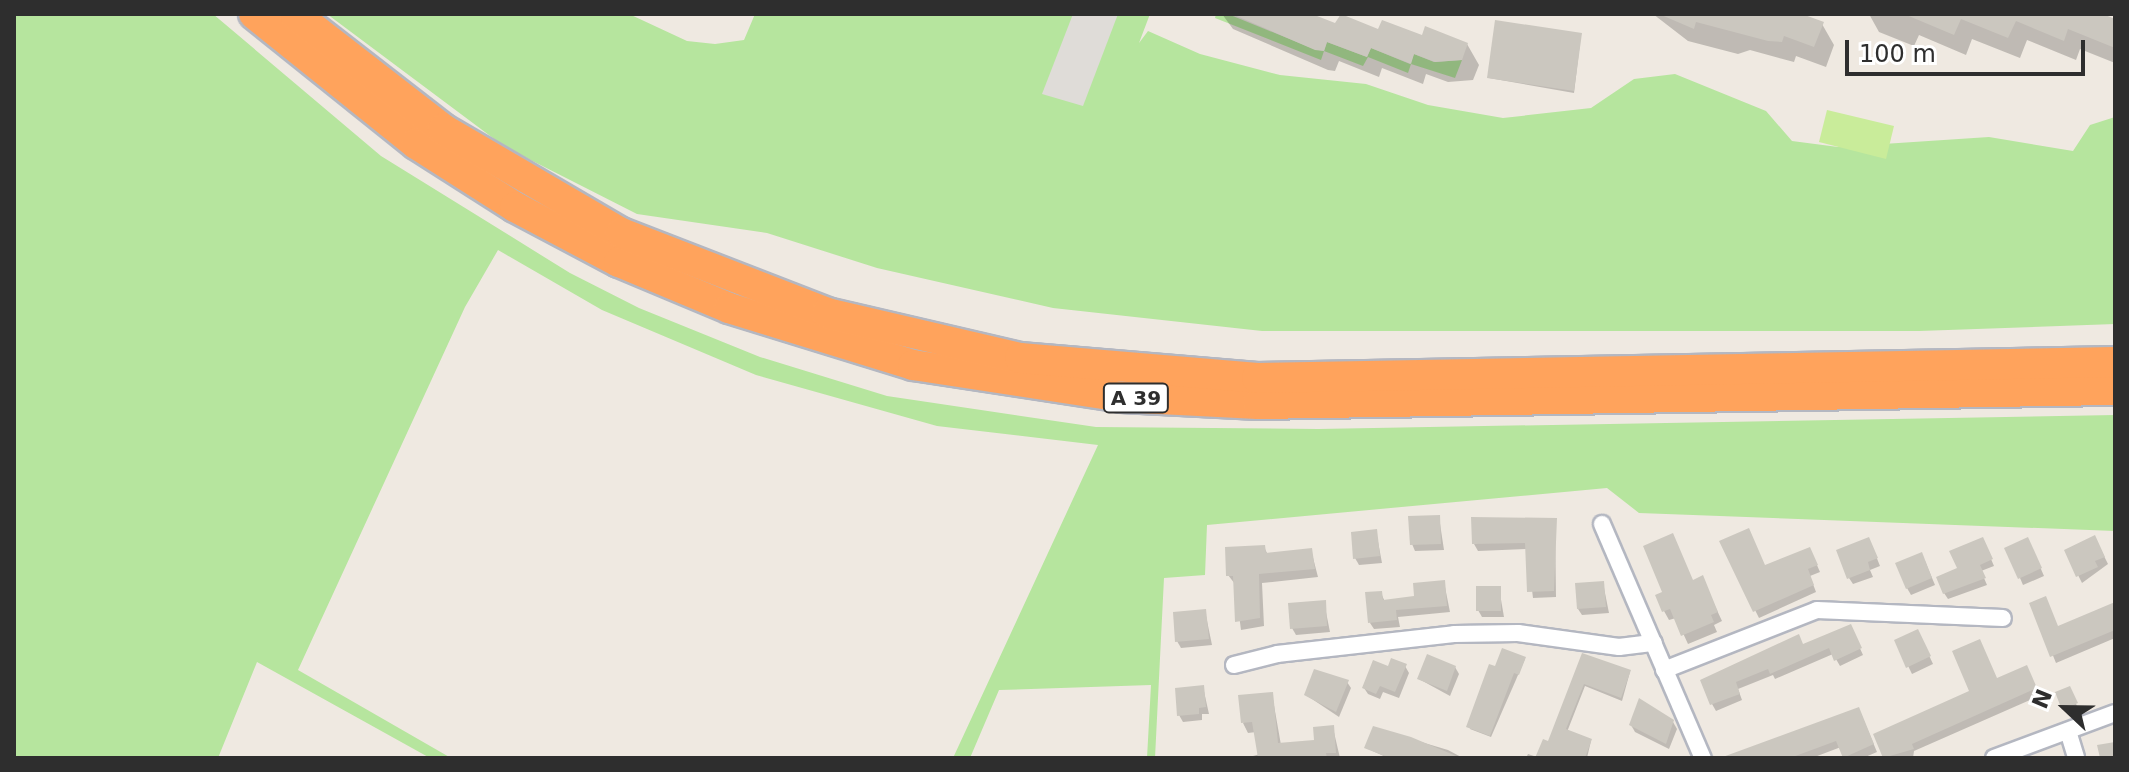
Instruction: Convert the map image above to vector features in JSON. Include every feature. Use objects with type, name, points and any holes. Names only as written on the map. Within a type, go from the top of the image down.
[{"type":"highway","name":"A 39","points":[[254,14],[416,144],[515,207],[619,262],[729,308],[913,365],[1121,397],[1258,404],[2115,390]]},
{"type":"highway","name":"A 39","points":[[295,14],[443,129],[621,233],[736,282],[827,313],[1020,358],[1257,378],[2115,362]]},
{"type":"street","points":[[1602,524],[1703,758]]},
{"type":"street","points":[[1664,670],[1817,610],[2003,618]]},
{"type":"street","points":[[1234,665],[1277,654],[1454,634],[1518,633],[1619,647],[1654,643]]},
{"type":"street","points":[[1994,758],[2115,713]]},
{"type":"street","points":[[2068,731],[2076,758]]},
{"type":"green space","points":[[14,14],[213,14],[381,156],[570,273],[639,308],[760,357],[887,396],[1096,427],[1318,429],[2115,415],[2115,531],[1639,513],[1607,488],[1207,525],[1205,575],[1164,578],[1155,758],[1147,758],[1151,685],[999,690],[970,758],[953,758],[1098,445],[937,426],[756,375],[602,310],[498,250],[465,307],[298,670],[451,758],[430,758],[257,662],[218,758],[14,758]]},
{"type":"green space","points":[[327,14],[629,14],[687,41],[715,44],[744,40],[755,14],[1150,14],[1139,43],[1148,31],[1200,54],[1280,75],[1366,84],[1428,105],[1503,118],[1591,108],[1634,79],[1675,74],[1766,111],[1792,141],[1838,147],[1989,137],[2073,151],[2090,125],[2115,117],[2115,324],[1919,331],[1262,331],[1053,308],[877,268],[767,233],[637,214],[505,147]]},
{"type":"green space","points":[[1216,14],[1228,14],[1324,51],[1321,60],[1215,18]]},
{"type":"green space","points":[[1327,42],[1367,57],[1371,48],[1410,64],[1414,54],[1434,62],[1462,60],[1455,78],[1411,64],[1408,73],[1368,57],[1363,66],[1324,51]]},
{"type":"green space","points":[[1827,110],[1894,126],[1886,159],[1819,142]]},
{"type":"shaded area","points":[[1073,14],[1118,14],[1083,106],[1042,94]]},
{"type":"building","points":[[1232,14],[1312,14],[1335,23],[1341,14],[1378,29],[1382,20],[1422,35],[1425,26],[1468,43],[1462,60],[1435,62],[1414,54],[1411,64],[1371,48],[1367,57],[1327,42],[1324,51],[1315,50]]},
{"type":"building","points":[[1659,14],[1802,14],[1824,22],[1814,47],[1784,36],[1782,42],[1768,41],[1696,22],[1694,29]]},
{"type":"building","points":[[1904,14],[2103,14],[2115,19],[2115,48],[2068,29],[2064,41],[2016,21],[2008,38],[1961,19],[1954,35]]},
{"type":"building","points":[[1495,20],[1582,33],[1574,91],[1487,78]]},
{"type":"building","points":[[1440,515],[1441,544],[1410,545],[1408,516]]},
{"type":"building","points":[[1471,517],[1557,518],[1554,591],[1527,592],[1525,543],[1472,544]]},
{"type":"building","points":[[1749,528],[1765,565],[1810,547],[1818,565],[1808,569],[1814,585],[1753,612],[1719,541]]},
{"type":"building","points":[[1377,529],[1380,556],[1353,559],[1351,532]]},
{"type":"building","points":[[1673,533],[1693,580],[1703,575],[1718,612],[1711,615],[1714,622],[1681,636],[1670,609],[1662,612],[1655,595],[1662,592],[1643,546]]},
{"type":"building","points":[[2095,535],[2105,557],[2095,561],[2098,567],[2076,577],[2064,550]]},
{"type":"building","points":[[1869,537],[1878,558],[1868,562],[1870,570],[1847,579],[1836,550]]},
{"type":"building","points":[[1983,537],[1993,559],[1980,565],[1986,578],[1943,594],[1936,577],[1957,568],[1949,551]]},
{"type":"building","points":[[2028,537],[2042,568],[2018,579],[2004,548]]},
{"type":"building","points":[[1265,545],[1266,553],[1312,548],[1315,569],[1259,574],[1260,618],[1235,622],[1233,576],[1226,576],[1225,547]]},
{"type":"building","points":[[1922,552],[1932,578],[1906,589],[1895,563]]},
{"type":"building","points":[[1445,580],[1447,606],[1396,610],[1397,620],[1368,623],[1365,592],[1382,591],[1383,600],[1414,596],[1413,583]]},
{"type":"building","points":[[1604,581],[1606,607],[1577,609],[1575,583]]},
{"type":"building","points":[[1476,586],[1501,586],[1501,611],[1476,611]]},
{"type":"building","points":[[2046,596],[2058,626],[2115,602],[2115,630],[2050,657],[2029,603]]},
{"type":"building","points":[[1326,600],[1327,626],[1290,629],[1288,603]]},
{"type":"building","points":[[1206,609],[1209,639],[1175,642],[1173,612]]},
{"type":"building","points":[[1851,624],[1862,648],[1834,661],[1829,648],[1770,674],[1768,669],[1736,682],[1740,694],[1710,705],[1700,680],[1799,634],[1803,644]]},
{"type":"building","points":[[1918,629],[1931,656],[1906,668],[1894,640]]},
{"type":"building","points":[[1980,639],[1997,678],[2027,665],[2037,688],[1912,744],[1914,749],[1883,758],[1873,734],[1969,691],[1952,651]]},
{"type":"building","points":[[1502,648],[1526,657],[1519,675],[1514,673],[1490,736],[1466,727],[1489,664],[1495,666]]},
{"type":"building","points":[[1582,653],[1631,670],[1621,698],[1584,684],[1566,729],[1592,739],[1585,758],[1535,758],[1543,739],[1548,741]]},
{"type":"building","points":[[1427,654],[1456,666],[1447,691],[1417,679]]},
{"type":"building","points":[[1391,658],[1407,664],[1395,692],[1380,686],[1376,694],[1362,688],[1373,660],[1388,666]]},
{"type":"building","points":[[1314,669],[1349,680],[1336,712],[1304,695]]},
{"type":"building","points":[[1204,685],[1206,707],[1199,708],[1199,714],[1177,716],[1175,688]]},
{"type":"building","points":[[2070,686],[2078,703],[2062,710],[2055,692]]},
{"type":"building","points":[[1273,692],[1278,743],[1314,740],[1313,727],[1334,725],[1336,753],[1326,753],[1327,758],[1258,758],[1252,722],[1241,723],[1238,695]]},
{"type":"building","points":[[1639,698],[1674,720],[1666,744],[1629,725]]},
{"type":"building","points":[[1859,707],[1874,744],[1843,758],[1836,741],[1790,758],[1720,758]]},
{"type":"building","points":[[1373,726],[1411,737],[1461,758],[1390,758],[1364,748]]},
{"type":"building","points":[[2115,742],[2115,758],[2100,758],[2097,745]]}]
